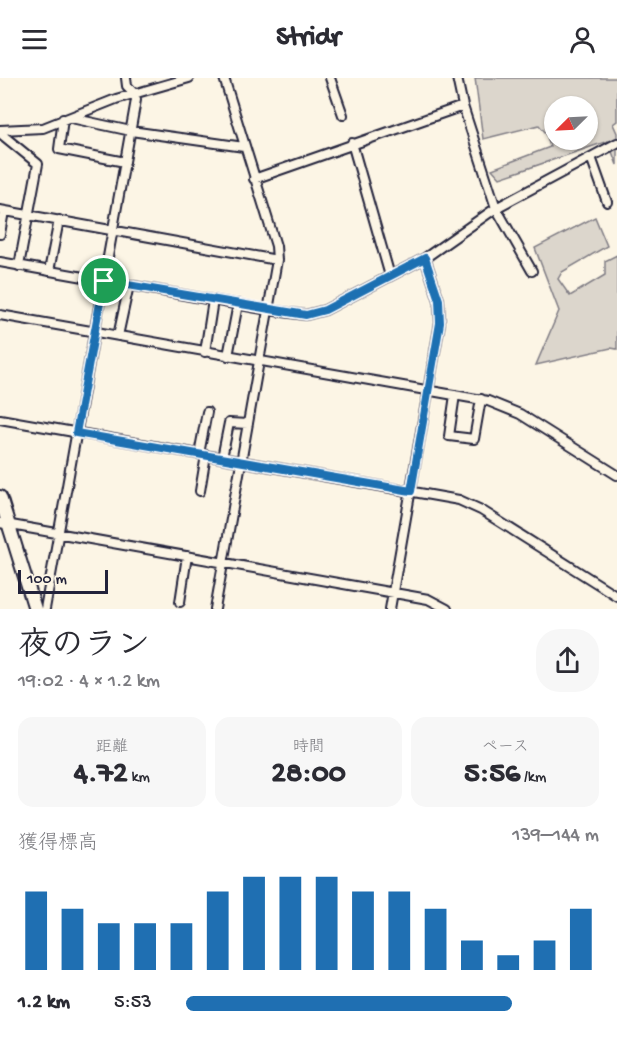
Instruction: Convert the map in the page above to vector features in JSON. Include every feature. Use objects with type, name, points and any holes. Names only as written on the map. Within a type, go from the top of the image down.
[{"type":"highway","points":[[0,497],[4,524],[36,609]]},
{"type":"street","points":[[126,78],[126,86],[135,94]]},
{"type":"street","points":[[0,131],[43,128],[135,94],[189,78]]},
{"type":"street","points":[[214,609],[277,260],[276,246],[224,78]]},
{"type":"street","points":[[330,78],[343,115]]},
{"type":"street","points":[[457,78],[462,106],[496,208],[532,271]]},
{"type":"street","points":[[45,609],[131,131],[135,94]]},
{"type":"street","points":[[254,179],[462,106]]},
{"type":"street","points":[[66,118],[131,131],[244,147]]},
{"type":"street","points":[[66,118],[59,149],[125,162]]},
{"type":"street","points":[[0,131],[38,164],[19,266]]},
{"type":"street","points":[[0,262],[268,310],[312,315],[425,258],[496,208],[617,143]]},
{"type":"street","points":[[352,144],[390,276]]},
{"type":"street","points":[[591,157],[607,202]]},
{"type":"street","points":[[0,234],[2,211],[277,260]]},
{"type":"street","points":[[49,271],[59,220]]},
{"type":"street","points":[[390,609],[441,310],[425,258]]},
{"type":"street","points":[[118,336],[129,285]]},
{"type":"street","points":[[205,352],[213,300]]},
{"type":"street","points":[[228,356],[237,304]]},
{"type":"street","points":[[0,315],[481,399],[511,409],[617,475]]},
{"type":"street","points":[[454,395],[449,436],[474,439],[481,399]]},
{"type":"street","points":[[200,491],[207,412]]},
{"type":"street","points":[[0,419],[459,500],[481,510],[617,596]]},
{"type":"street","points":[[222,458],[229,423],[249,424]]},
{"type":"street","points":[[4,524],[428,598],[447,609]]},
{"type":"street","points":[[180,602],[187,556]]},
{"type":"shaded area","points":[[475,78],[617,78],[617,121],[613,124],[617,133],[617,165],[608,141],[598,144],[598,96],[544,96],[544,131],[539,125],[483,139]]},
{"type":"shaded area","points":[[544,149],[582,150],[500,178],[492,169]]},
{"type":"shaded area","points":[[595,217],[607,246],[562,272],[558,279],[570,296],[605,275],[605,261],[617,255],[617,349],[611,348],[536,365],[559,311],[535,248]]},
{"type":"route","points":[[425,258],[441,310],[411,491],[76,433],[104,281],[268,310],[312,315],[425,258]]}]
